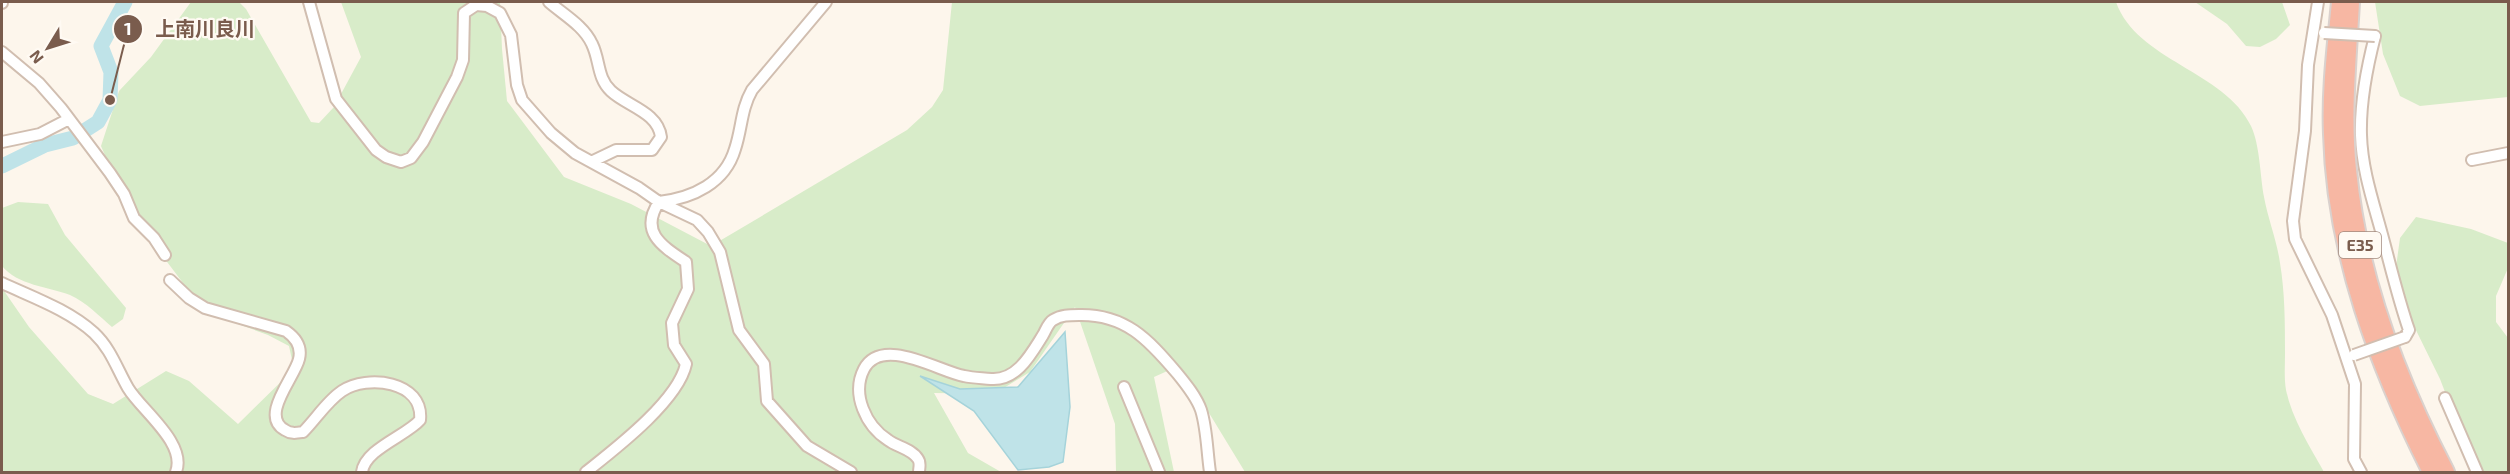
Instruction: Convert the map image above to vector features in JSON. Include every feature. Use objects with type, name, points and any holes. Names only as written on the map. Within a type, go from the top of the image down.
[{"type":"highway","name":"E35","points":[[2340,2],[2332,92],[2332,134],[2340,216],[2363,311],[2380,360],[2398,405],[2431,472]]},
{"type":"highway","name":"E35","points":[[2351,2],[2345,93],[2345,133],[2353,214],[2363,261],[2393,356],[2446,472]]},
{"type":"street","points":[[309,2],[336,99],[376,150],[386,157],[401,162],[411,158],[423,142],[457,77],[463,60],[464,13],[476,5],[487,6],[500,13],[508,27],[522,100],[551,133],[575,153],[593,161],[660,202],[697,220],[708,232],[720,252],[739,330],[764,364],[767,401],[807,447],[851,472]]},
{"type":"street","points":[[549,2],[580,26],[592,43],[600,77],[611,91],[645,112],[660,133],[661,137],[652,150],[616,150],[593,161]]},
{"type":"street","points":[[585,472],[657,410],[683,375],[686,364],[674,345],[672,323],[688,289],[686,262],[665,248],[653,234],[651,214],[660,202],[682,199],[711,184],[728,167],[736,148],[744,105],[752,90],[826,2]]},
{"type":"street","points":[[2318,2],[2319,33],[2308,65],[2305,131],[2293,221],[2295,239],[2350,357],[2355,393],[2354,459],[2361,472]]},
{"type":"street","points":[[2319,33],[2376,36],[2368,62],[2361,138],[2370,197],[2384,241],[2394,288],[2409,330],[2405,337],[2350,357]]},
{"type":"street","points":[[2,52],[39,83],[69,119],[124,194],[134,218],[154,238],[165,255]]},
{"type":"street","points":[[2,142],[40,134],[69,119]]},
{"type":"street","points":[[2472,160],[2508,153]]},
{"type":"street","points":[[170,280],[189,298],[205,308],[286,331],[294,337],[299,349],[299,358],[280,396],[276,417],[281,428],[289,432],[303,432],[331,400],[342,391],[355,385],[380,382],[404,388],[419,405],[420,420],[376,452],[366,462],[362,472]]},
{"type":"street","points":[[2,283],[64,312],[94,333],[114,358],[128,389],[159,424],[172,445],[177,459],[176,472]]},
{"type":"street","points":[[919,472],[918,459],[912,453],[887,440],[862,408],[858,387],[862,372],[869,362],[882,356],[891,356],[919,359],[963,376],[994,379],[1009,376],[1026,361],[1051,321],[1062,315],[1098,314],[1117,321],[1140,334],[1185,383],[1200,409],[1210,472]]},
{"type":"street","points":[[1124,387],[1159,472]]},
{"type":"street","points":[[2445,398],[2478,472]]},
{"type":"green space","points":[[191,2],[239,2],[246,9],[311,122],[319,123],[334,107],[361,57],[341,2],[500,2],[507,101],[564,177],[631,204],[711,246],[907,130],[932,107],[943,90],[952,2],[2116,2],[2127,22],[2142,39],[2222,92],[2239,107],[2251,126],[2256,142],[2264,197],[2282,274],[2286,390],[2297,422],[2324,472],[1245,472],[1195,390],[1174,368],[1154,377],[1174,472],[1116,472],[1115,424],[1075,307],[1030,372],[994,394],[934,393],[968,453],[1001,472],[2,472],[2,288],[29,327],[88,394],[113,404],[166,371],[189,381],[238,424],[294,369],[289,346],[268,335],[205,312],[130,213],[101,146],[119,91],[151,57]]},
{"type":"green space","points":[[2195,2],[2282,2],[2290,25],[2276,39],[2260,47],[2246,46],[2227,24]]},
{"type":"green space","points":[[2375,2],[2508,2],[2508,97],[2420,106],[2400,96],[2383,54]]},
{"type":"green space","points":[[18,202],[48,204],[65,235],[126,308],[123,319],[112,327],[76,298],[34,285],[16,277],[2,266],[2,208]]},
{"type":"green space","points":[[2416,217],[2471,229],[2508,243],[2508,268],[2496,296],[2496,322],[2508,338],[2508,472],[2473,472],[2440,379],[2410,318],[2396,267],[2400,238]]},
{"type":"water","points":[[1065,332],[1070,407],[1063,462],[1049,467],[1018,470],[974,411],[920,376],[960,389],[1018,387]]},
{"type":"waterway","points":[[2,166],[45,145],[73,138],[98,122],[110,100],[111,72],[101,46],[125,2]]},
{"type":"place","name":"上南川良川","points":[[110,100]]}]
